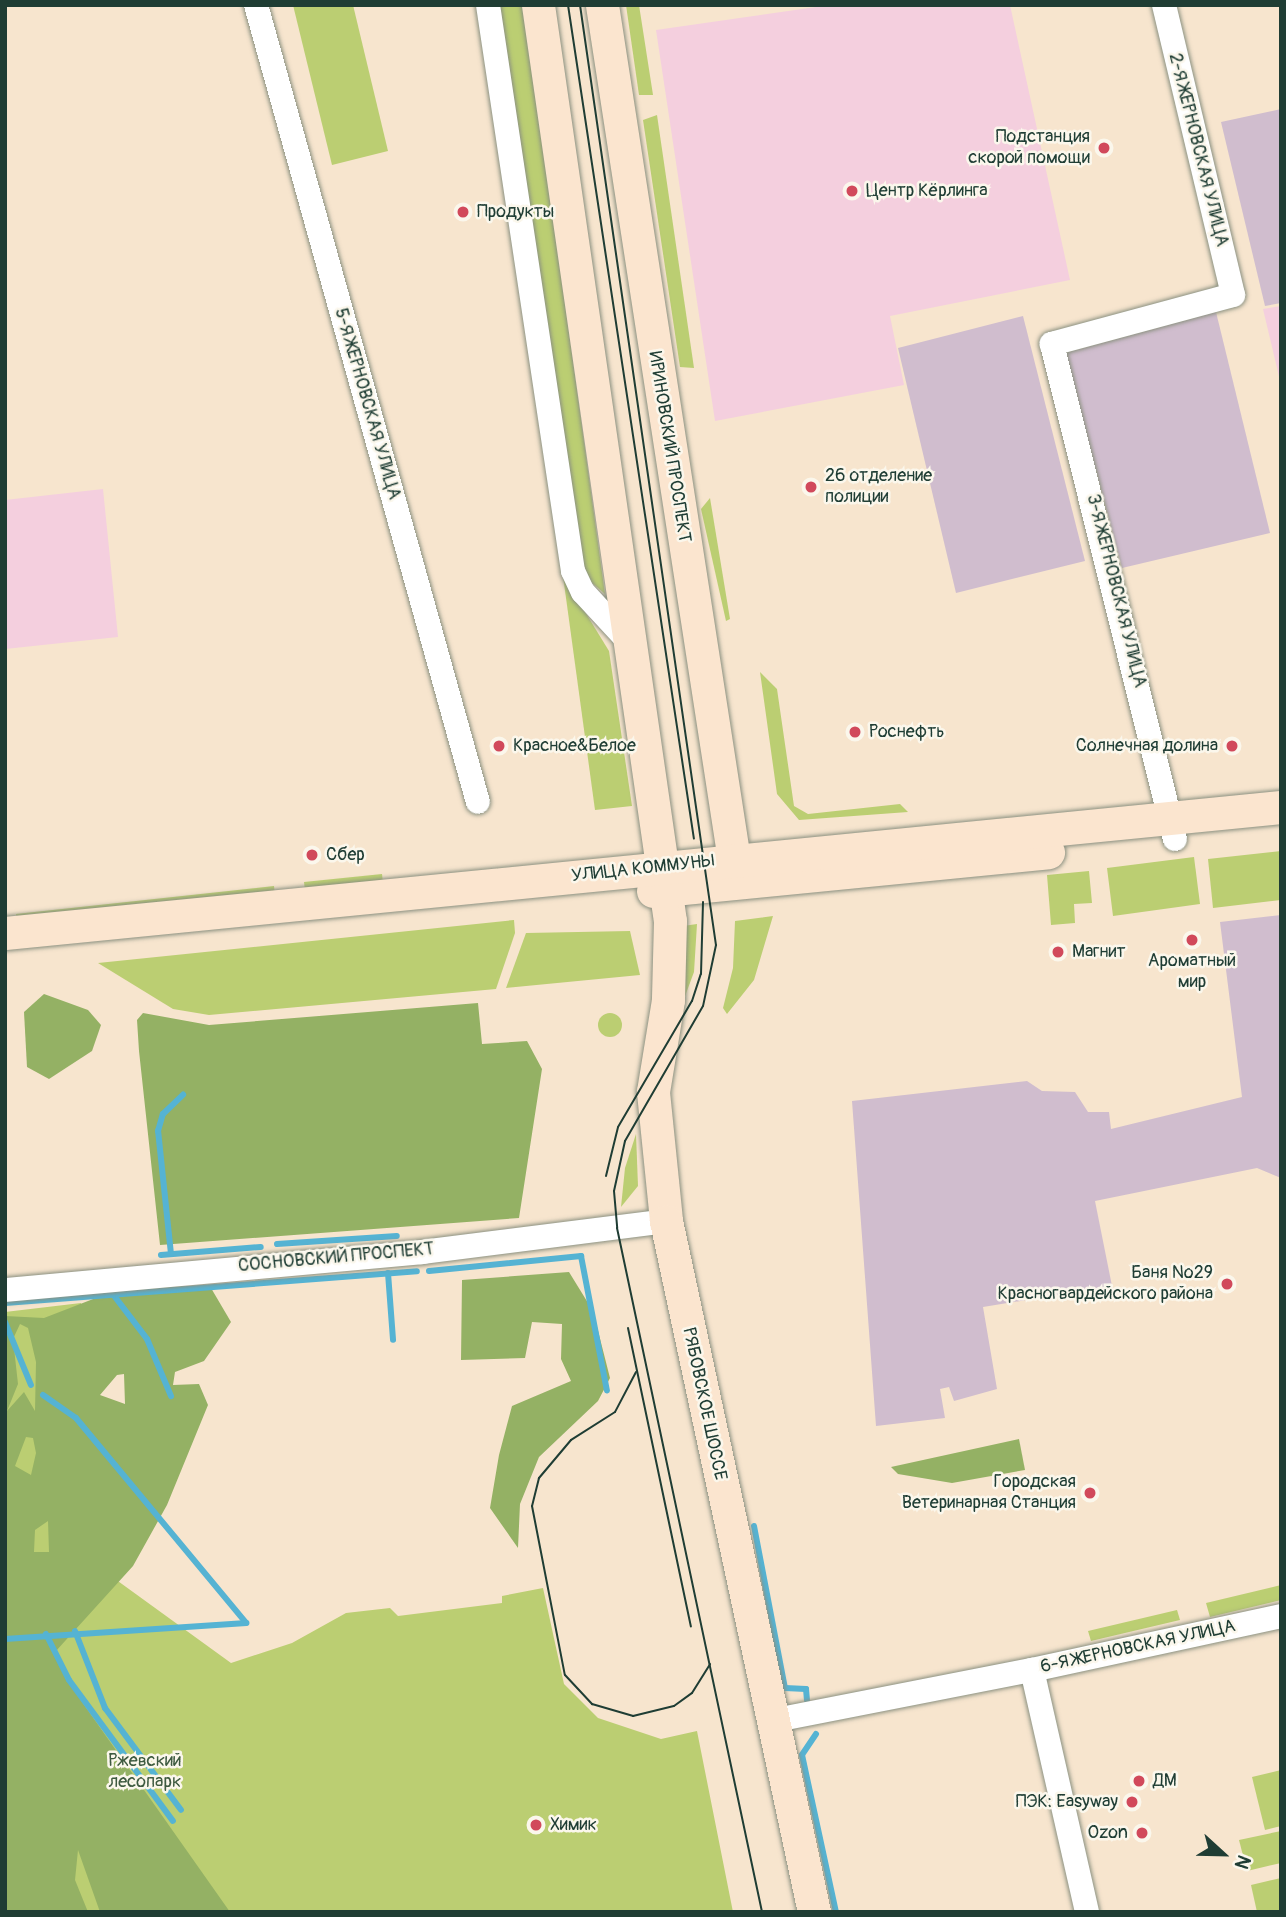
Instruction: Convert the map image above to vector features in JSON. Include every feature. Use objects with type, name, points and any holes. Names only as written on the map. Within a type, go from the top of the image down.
[{"type":"main road","points":[[538,5],[665,879]]},
{"type":"main road","name":"ИРИНОВСКИЙ ПРОСПЕКТ","points":[[602,5],[726,872]]},
{"type":"main road","name":"УЛИЦА КОММУНЫ","points":[[5,955],[726,872],[1174,828],[1281,807]]},
{"type":"main road","name":"УЛИЦА КОММУНЫ","points":[[1174,828],[1281,830]]},
{"type":"main road","name":"УЛИЦА КОММУНЫ","points":[[5,933],[665,879]]},
{"type":"main road","name":"РЯБОВСКОЕ ШОССЕ","points":[[665,879],[671,963],[653,1092],[666,1222],[814,1912]]},
{"type":"street","name":"5-Я ЖЕРНОВСКАЯ УЛИЦА","points":[[256,5],[478,802]]},
{"type":"street","points":[[488,5],[573,571],[583,592],[631,645]]},
{"type":"street","name":"2-Я ЖЕРНОВСКАЯ УЛИЦА","points":[[1052,344],[1233,295],[1164,5]]},
{"type":"street","name":"3-Я ЖЕРНОВСКАЯ УЛИЦА","points":[[1052,344],[1174,828]]},
{"type":"street","name":"СОСНОВСКИЙ ПРОСПЕКТ","points":[[5,1290],[422,1252],[666,1222]]},
{"type":"street","name":"6-Я ЖЕРНОВСКАЯ УЛИЦА","points":[[1087,1912],[1032,1670],[1281,1616]]},
{"type":"street","points":[[771,1721],[1032,1670]]},
{"type":"shaded area","points":[[830,5],[1010,5],[1070,280],[890,316],[904,385],[715,421],[656,30]]},
{"type":"shaded area","points":[[1281,109],[1281,303],[1265,306],[1221,122]]},
{"type":"shaded area","points":[[1281,306],[1281,385],[1263,309]]},
{"type":"shaded area","points":[[1216,312],[1270,533],[1122,568],[1065,353]]},
{"type":"shaded area","points":[[1023,316],[1085,561],[956,593],[898,348]]},
{"type":"shaded area","points":[[103,489],[118,637],[5,649],[5,500]]},
{"type":"shaded area","points":[[1281,915],[1281,1178],[1257,1168],[1095,1201],[1112,1286],[983,1307],[997,1389],[954,1401],[949,1387],[940,1389],[945,1418],[876,1426],[852,1101],[1027,1081],[1042,1091],[1075,1092],[1088,1112],[1109,1112],[1111,1129],[1242,1097],[1220,922]]},
{"type":"green space","points":[[293,5],[353,5],[388,151],[332,165]]},
{"type":"green space","points":[[500,5],[524,5],[605,594],[589,580],[583,563]]},
{"type":"green space","points":[[626,5],[639,5],[653,95],[639,95]]},
{"type":"green space","points":[[657,115],[694,368],[680,367],[643,120]]},
{"type":"green space","points":[[710,498],[730,619],[726,621],[701,509]]},
{"type":"green space","points":[[563,576],[609,651],[632,806],[595,810]]},
{"type":"green space","points":[[760,672],[777,689],[794,806],[808,814],[900,804],[908,812],[799,820],[777,794]]},
{"type":"green space","points":[[1281,851],[1281,900],[1213,908],[1208,859]]},
{"type":"green space","points":[[1194,857],[1200,904],[1113,916],[1107,868]]},
{"type":"green space","points":[[1089,871],[1092,903],[1074,904],[1075,923],[1051,925],[1047,875]]},
{"type":"green space","points":[[382,874],[383,883],[305,891],[304,882]]},
{"type":"green space","points":[[274,886],[275,895],[17,924],[16,914]]},
{"type":"green space","points":[[773,916],[754,980],[727,1014],[723,1008],[733,968],[735,921]]},
{"type":"green space","points":[[514,920],[515,933],[496,989],[209,1015],[173,1009],[98,963]]},
{"type":"green space","points":[[697,924],[694,972],[678,1015],[683,926]]},
{"type":"green space","points":[[630,931],[640,975],[506,988],[526,933]]},
{"type":"green space","points":[[44,994],[88,1010],[101,1025],[92,1051],[49,1079],[27,1067],[24,1012]]},
{"type":"green space","points":[[478,1003],[482,1044],[527,1041],[542,1069],[519,1218],[160,1245],[139,1051],[137,1020],[143,1013],[209,1025]]},
{"type":"green space","points":[[610,1013],[618,1017],[622,1025],[618,1033],[610,1037],[602,1033],[598,1025],[602,1017]]},
{"type":"green space","points":[[636,1134],[638,1186],[621,1207],[625,1168]]},
{"type":"green space","points":[[569,1272],[593,1311],[610,1378],[598,1401],[539,1457],[520,1504],[518,1548],[490,1508],[499,1455],[512,1406],[571,1381],[561,1359],[562,1324],[532,1322],[525,1358],[461,1360],[462,1280]]},
{"type":"green space","points":[[132,1284],[211,1288],[231,1322],[204,1361],[175,1372],[173,1385],[199,1384],[208,1405],[167,1505],[133,1566],[56,1651],[82,1702],[230,1912],[100,1912],[78,1850],[75,1880],[88,1912],[5,1912],[5,1316],[44,1318]],"holes":[[[20,1324],[28,1328],[36,1362],[35,1411],[24,1392],[7,1411],[18,1384],[13,1339]],[[124,1374],[125,1404],[100,1395],[117,1375]],[[26,1437],[33,1438],[36,1453],[31,1475],[15,1466]],[[48,1521],[49,1552],[34,1552],[35,1530]]]},
{"type":"green space","name":"Ржевский лесопарк","points":[[81,1303],[93,1563],[231,1663],[292,1643],[346,1613],[390,1608],[398,1616],[502,1603],[502,1596],[543,1588],[564,1684],[598,1718],[661,1739],[697,1731],[733,1912],[5,1912],[5,1312]]},
{"type":"green space","points":[[1019,1439],[1025,1470],[952,1483],[898,1474],[891,1467]]},
{"type":"green space","points":[[1281,1585],[1281,1600],[1210,1617],[1206,1603]]},
{"type":"green space","points":[[1177,1610],[1180,1620],[1091,1641],[1088,1631]]},
{"type":"green space","points":[[1281,1770],[1281,1826],[1265,1830],[1252,1777]]},
{"type":"green space","points":[[1281,1831],[1281,1863],[1247,1871],[1239,1840]]},
{"type":"green space","points":[[1281,1878],[1281,1912],[1257,1912],[1251,1885]]},
{"type":"waterway","points":[[171,1254],[158,1131],[163,1114],[183,1095]]},
{"type":"waterway","points":[[277,1244],[397,1236]]},
{"type":"waterway","points":[[161,1255],[261,1247]]},
{"type":"waterway","points":[[429,1271],[581,1256],[607,1391]]},
{"type":"waterway","points":[[5,1303],[417,1271]]},
{"type":"waterway","points":[[388,1273],[393,1340]]},
{"type":"waterway","points":[[112,1293],[147,1339],[171,1396]]},
{"type":"waterway","points":[[5,1322],[31,1385]]},
{"type":"waterway","points":[[43,1395],[76,1418],[246,1623]]},
{"type":"waterway","points":[[754,1526],[785,1688],[806,1689],[807,1700]]},
{"type":"waterway","points":[[5,1639],[246,1623]]},
{"type":"waterway","points":[[75,1631],[105,1708],[181,1810]]},
{"type":"waterway","points":[[46,1634],[69,1680],[173,1821]]},
{"type":"waterway","points":[[816,1734],[802,1755],[836,1912]]},
{"type":"tram line","points":[[568,5],[694,839]]},
{"type":"tram line","points":[[580,5],[716,945],[703,1006],[625,1141],[614,1191],[617,1228],[762,1912]]},
{"type":"tram line","points":[[606,1176],[618,1127],[692,1001],[701,974],[703,902]]},
{"type":"tram line","points":[[628,1328],[691,1626]]},
{"type":"tram line","points":[[636,1372],[615,1412],[571,1440],[539,1478],[532,1506],[565,1675],[592,1704],[633,1716],[674,1706],[692,1693],[710,1664]]},
{"type":"place","name":"Подстанция скорой помощи","points":[[1104,148]]},
{"type":"place","name":"Центр Кёрлинга","points":[[852,191]]},
{"type":"place","name":"Продукты","points":[[463,212]]},
{"type":"place","name":"26 отделение полиции","points":[[811,487]]},
{"type":"place","name":"Роснефть","points":[[855,732]]},
{"type":"place","name":"Красное&Белое","points":[[499,746]]},
{"type":"place","name":"Солнечная долина","points":[[1232,746]]},
{"type":"place","name":"Сбер","points":[[312,855]]},
{"type":"place","name":"Ароматный мир","points":[[1192,940]]},
{"type":"place","name":"Магнит","points":[[1058,952]]},
{"type":"place","name":"Баня №29 Красногвардейского района","points":[[1227,1284]]},
{"type":"place","name":"Городская Ветеринарная Станция","points":[[1090,1493]]},
{"type":"place","name":"ДМ","points":[[1139,1781]]},
{"type":"place","name":"ПЭК: Easyway","points":[[1132,1802]]},
{"type":"place","name":"Химик","points":[[536,1825]]},
{"type":"place","name":"Ozon","points":[[1142,1833]]}]
